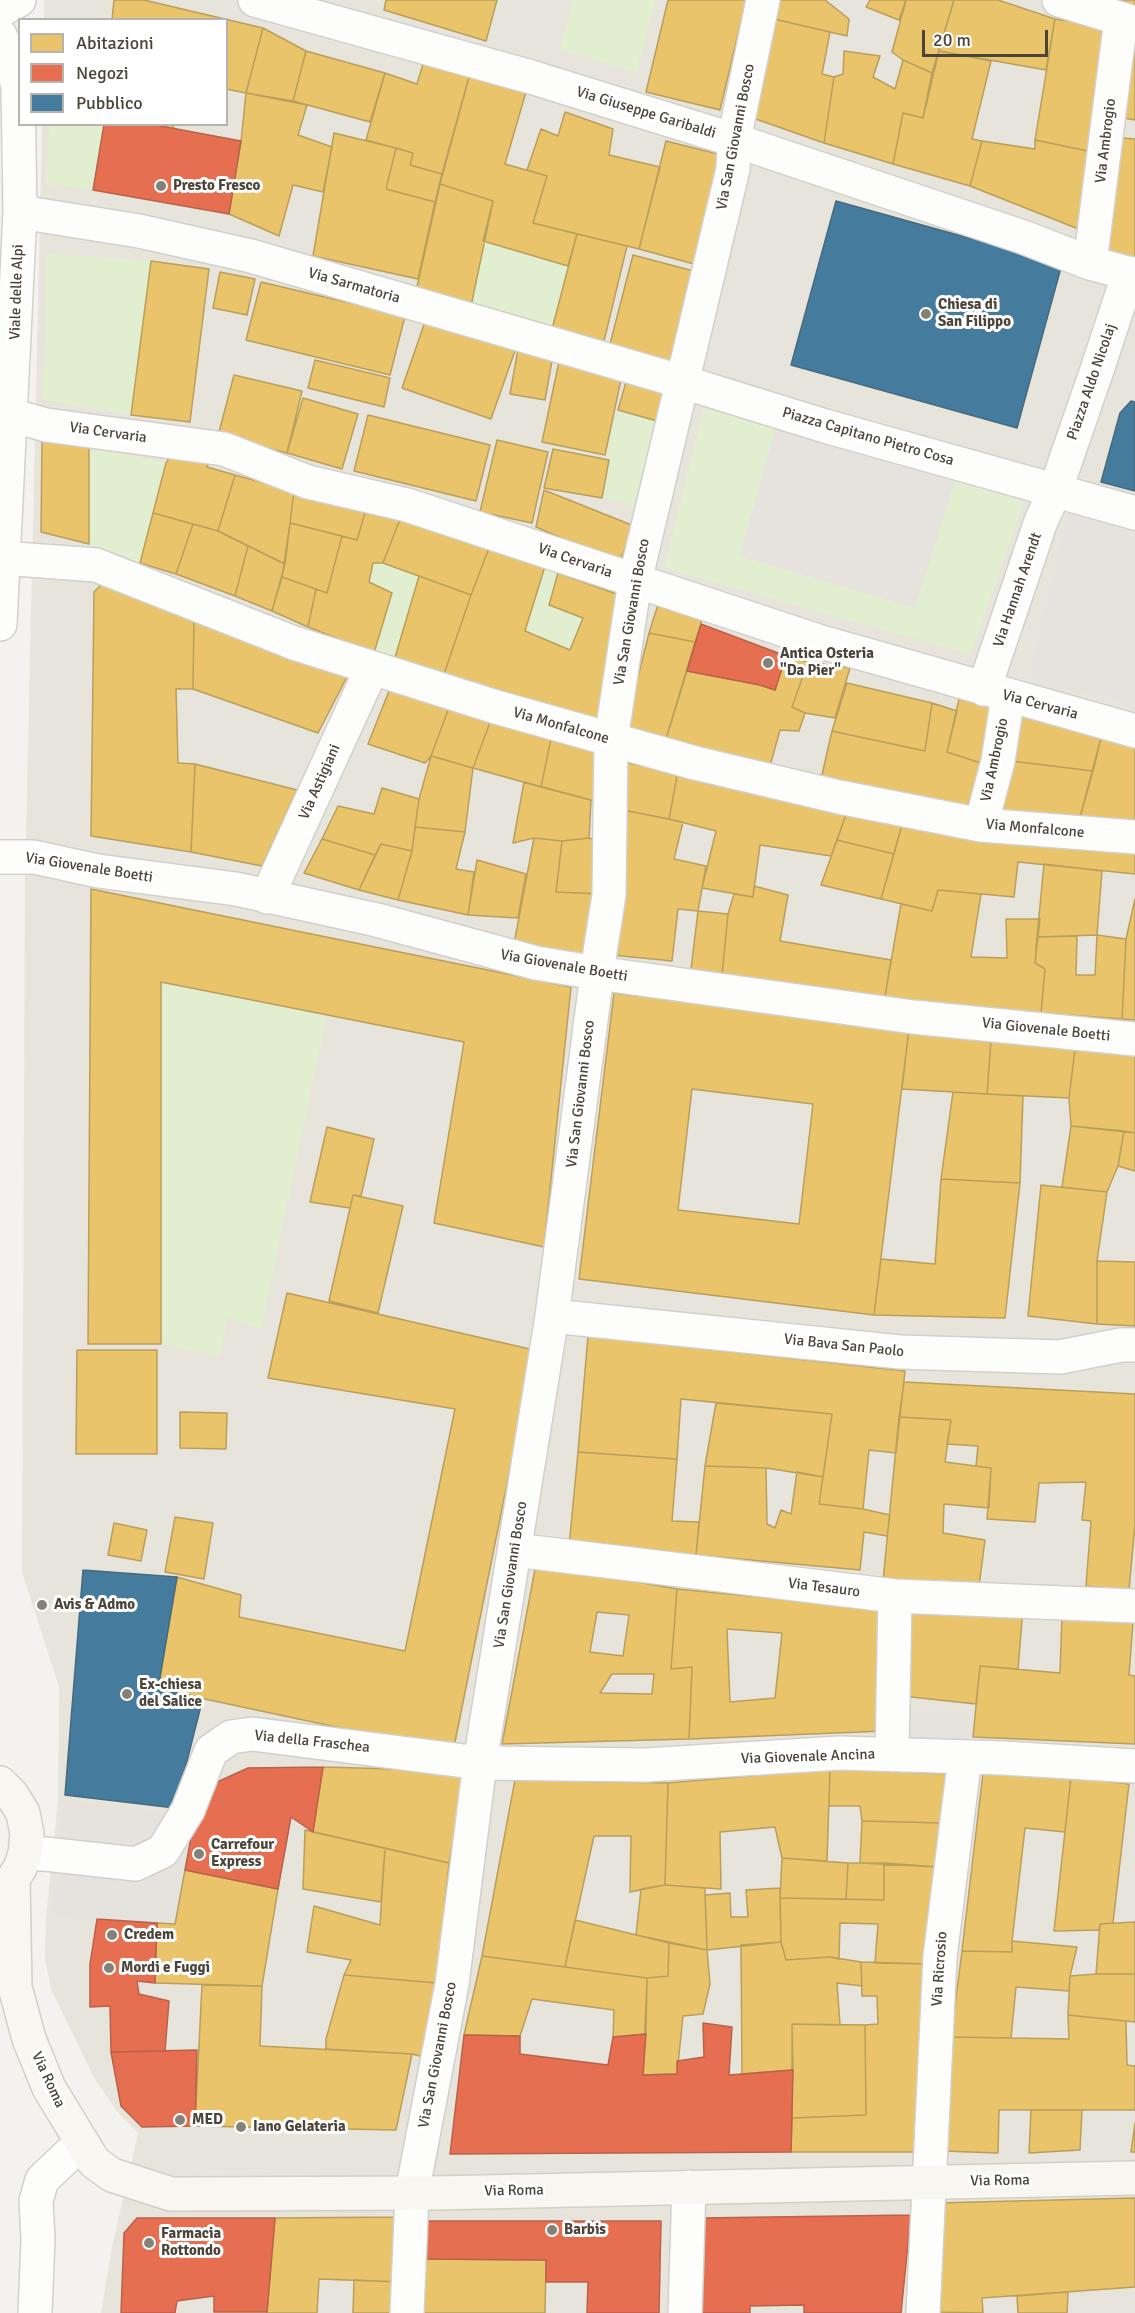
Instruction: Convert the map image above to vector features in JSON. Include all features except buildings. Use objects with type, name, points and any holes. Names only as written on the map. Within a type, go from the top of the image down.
[{"type":"main road","name":"Via Roma","points":[[0,1783],[12,1795],[23,1813],[27,1834],[13,1875],[8,1975],[29,2039],[49,2088],[94,2162],[112,2175],[171,2194],[412,2193],[1135,2178]]},
{"type":"street","points":[[0,11],[19,0]]},
{"type":"street","name":"Via Giuseppe Garibaldi","points":[[255,0],[531,77],[734,140],[1023,237],[1090,263],[1132,274]]},
{"type":"street","name":"Via San Giovanni Bosco","points":[[407,2313],[412,2193],[452,1984],[480,1763],[552,1316],[609,895],[610,740],[635,581],[733,169],[734,140],[763,0]]},
{"type":"street","points":[[1059,0],[1128,21]]},
{"type":"street","name":"Via Ambrogio","points":[[1090,263],[1128,21]]},
{"type":"street","name":"Viale delle Alpi","points":[[0,35],[12,63],[18,87]]},
{"type":"street","name":"Viale delle Alpi","points":[[0,624],[20,212],[19,126]]},
{"type":"street","name":"Via Sarmatoria","points":[[20,212],[139,231],[251,256],[683,382]]},
{"type":"street","name":"Piazza Aldo Nicolaj","points":[[1055,491],[1132,274]]},
{"type":"street","name":"Piazza Capitano Pietro Cosa","points":[[683,382],[825,426],[1135,513]]},
{"type":"street","name":"Via Cervaria","points":[[11,415],[46,425],[224,449],[308,482],[407,505],[818,641],[1135,731]]},
{"type":"street","name":"Via Hannah Arendt","points":[[996,693],[1041,521],[1055,491]]},
{"type":"street","name":"Via Monfalcone","points":[[2,558],[96,565],[294,643],[496,707],[695,763],[839,797],[981,825],[1135,837]]},
{"type":"street","name":"Via Astigiani","points":[[267,897],[372,668]]},
{"type":"street","name":"Via Ambrogio","points":[[981,825],[998,761],[996,693]]},
{"type":"street","name":"Via Giovenale Boetti","points":[[0,857],[34,857],[98,871],[236,890],[377,920],[536,963],[597,974],[913,1017],[1135,1039]]},
{"type":"street","name":"Via Bava San Paolo","points":[[552,1316],[900,1352],[1060,1357],[1120,1345],[1135,1346]]},
{"type":"street","name":"Via Tesauro","points":[[515,1550],[895,1596],[1135,1605]]},
{"type":"street","points":[[892,1755],[895,1596]]},
{"type":"street","name":"Via della Fraschea","points":[[13,1875],[45,1854],[136,1864],[163,1851],[188,1810],[211,1751],[231,1737],[252,1734],[480,1763]]},
{"type":"street","name":"Via Giovenale Ancina","points":[[480,1763],[646,1765],[840,1753],[1135,1766]]},
{"type":"street","name":"Via Ricrosio","points":[[923,2313],[940,1957],[965,1757]]},
{"type":"street","points":[[35,2308],[38,2239],[36,2201],[42,2180],[81,2143]]},
{"type":"street","points":[[685,2313],[689,2187]]},
{"type":"shaded area","points":[[44,0],[1135,0],[1135,2313],[101,2313],[112,2247],[138,2133],[119,2114],[94,2078],[51,1989],[45,1959],[46,1918],[58,1800],[59,1687],[22,1572],[25,880],[42,126],[228,126],[228,18],[44,18]]},
{"type":"shaded area","points":[[777,422],[955,480],[915,608],[740,556]]},
{"type":"shaded area","points":[[1068,512],[1135,529],[1135,705],[1028,679]]},
{"type":"shaded area","points":[[892,1708],[968,1713],[965,1757],[892,1755]]},
{"type":"shaded area","points":[[63,1801],[195,1816],[175,1924],[50,1916]]},
{"type":"green space","points":[[573,0],[656,0],[636,72],[559,50]]},
{"type":"green space","points":[[49,126],[104,126],[93,190],[46,184]]},
{"type":"green space","points":[[483,241],[568,266],[552,329],[470,311]]},
{"type":"green space","points":[[47,253],[151,261],[131,415],[43,400]]},
{"type":"green space","points":[[705,402],[777,422],[741,556],[915,608],[955,480],[1024,502],[971,655],[664,568]]},
{"type":"green space","points":[[618,410],[657,421],[639,509],[602,498],[609,460],[605,455]]},
{"type":"green space","points":[[89,446],[166,463],[140,563],[89,544]]},
{"type":"green space","points":[[373,563],[383,563],[419,576],[394,661],[374,653],[369,582]]},
{"type":"green space","points":[[546,563],[558,573],[549,605],[583,618],[570,650],[525,631]]},
{"type":"green space","points":[[161,983],[327,1015],[261,1329],[228,1318],[219,1357],[161,1344]]},
{"type":"place","name":"Presto Fresco","points":[[161,186]]},
{"type":"place","name":"Chiesa di San Filippo","points":[[926,314]]},
{"type":"place","name":"Antica Osteria \"Da Pier\"","points":[[768,663]]},
{"type":"place","name":"Avis & Admo","points":[[42,1605]]},
{"type":"place","name":"Ex-chiesa del Salice","points":[[127,1694]]},
{"type":"place","name":"Carrefour Express","points":[[199,1854]]},
{"type":"place","name":"Credem","points":[[112,1935]]},
{"type":"place","name":"Mordi e Fuggi","points":[[109,1968]]},
{"type":"place","name":"MED","points":[[180,2120]]},
{"type":"place","name":"Iano Gelateria","points":[[241,2127]]},
{"type":"place","name":"Barbis","points":[[552,2230]]},
{"type":"place","name":"Farmacia Rottondo","points":[[149,2243]]}]
